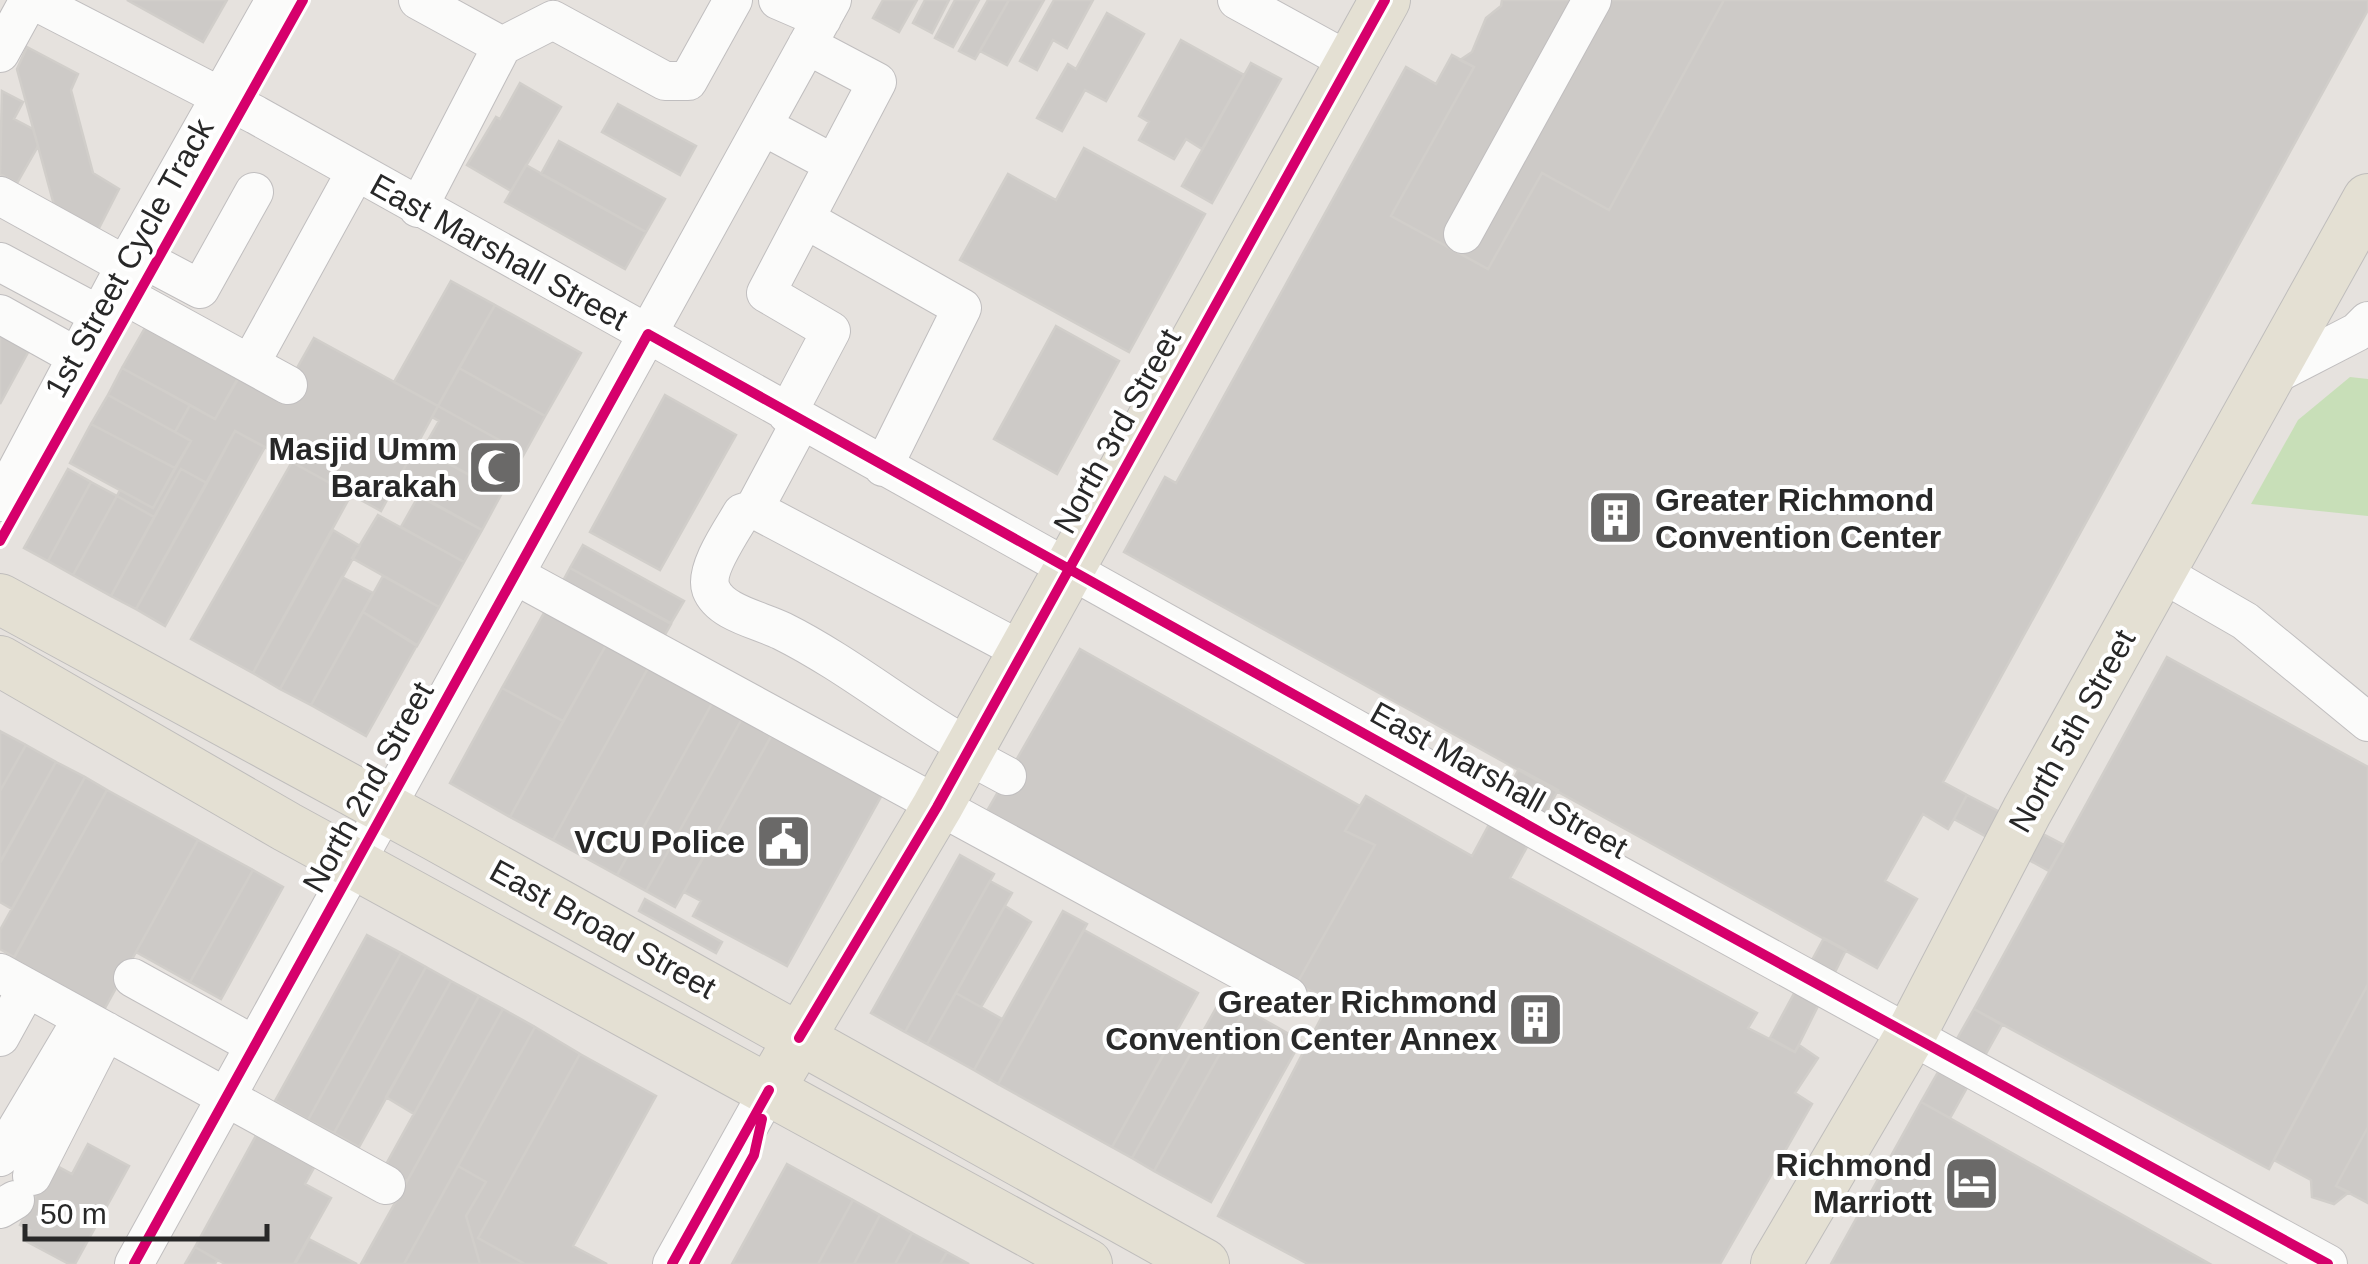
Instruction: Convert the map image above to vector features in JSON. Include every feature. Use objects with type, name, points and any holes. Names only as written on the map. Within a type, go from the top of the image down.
[{"type":"main road","name":"North 3rd Street","points":[[769,1090],[972,775],[1024,652],[1385,0]]},
{"type":"main road","name":"North 5th Street","points":[[1776,1264],[1911,1034],[2027,810],[2368,199]]},
{"type":"main road","name":"East Broad Street","points":[[0,599],[1204,1264]]},
{"type":"main road","name":"East Broad Street","points":[[0,661],[354,863],[1086,1264]]},
{"type":"street","points":[[0,53],[31,0]]},
{"type":"street","name":"East Marshall Street","points":[[31,0],[219,96],[1551,838],[2328,1264]]},
{"type":"street","points":[[0,502],[117,281],[275,0]]},
{"type":"street","points":[[754,509],[831,331],[766,293],[877,82],[820,22],[778,0]]},
{"type":"street","points":[[1237,0],[1350,62]]},
{"type":"street","points":[[1463,234],[1592,0]]},
{"type":"street","points":[[418,208],[502,46],[558,10],[666,81],[688,81],[728,2]]},
{"type":"street","points":[[440,5],[502,46]]},
{"type":"street","name":"North 2nd Street","points":[[134,1264],[820,22]]},
{"type":"street","points":[[764,126],[834,164]]},
{"type":"street","points":[[250,364],[355,173]]},
{"type":"street","points":[[0,262],[117,281],[200,288],[254,192]]},
{"type":"street","points":[[0,196],[117,281],[288,385]]},
{"type":"street","points":[[804,219],[962,308],[884,467]]},
{"type":"street","points":[[0,314],[77,357]]},
{"type":"street","points":[[2268,378],[2357,332],[2368,321]]},
{"type":"street","points":[[1024,652],[754,509],[742,513],[710,573],[710,588],[720,603],[852,669],[930,726],[972,775],[1288,996]]},
{"type":"street","points":[[2160,572],[2245,621],[2368,722]]},
{"type":"street","points":[[514,574],[898,782],[972,775]]},
{"type":"street","points":[[132,978],[254,1045]]},
{"type":"street","points":[[0,1036],[14,980],[386,1185]]},
{"type":"street","points":[[0,1157],[94,1025]]},
{"type":"street","points":[[16,1195],[94,1025]]},
{"type":"street","name":"North 3rd Street","points":[[672,1264],[769,1090]]},
{"type":"green space","points":[[2350,377],[2368,379],[2368,516],[2251,504],[2298,420]]},
{"type":"building","points":[[127,0],[227,0],[203,42]]},
{"type":"building","points":[[883,0],[917,0],[899,32],[873,18]]},
{"type":"building","points":[[925,0],[949,0],[932,33],[913,23]]},
{"type":"building","points":[[955,0],[979,0],[953,47],[935,38]]},
{"type":"building","points":[[988,0],[1009,0],[975,59],[959,51]]},
{"type":"building","points":[[1009,0],[1044,0],[1007,65],[980,51]]},
{"type":"building","points":[[1054,0],[1093,0],[1067,48],[1053,40],[1037,70],[1020,61]]},
{"type":"building","points":[[1502,0],[1724,0],[1609,210],[1542,173],[1488,269],[1391,216],[1474,67],[1460,60],[1472,52],[1486,18],[1501,6]]},
{"type":"building","name":"Greater Richmond Convention Center","points":[[1724,0],[2368,0],[2368,10],[1943,782],[1967,795],[1954,819],[1948,829],[1923,814],[1885,881],[1917,899],[1877,968],[1124,552],[1165,477],[1176,483],[1406,67],[1436,84],[1452,55],[1474,67],[1391,216],[1488,269],[1542,173],[1609,210]]},
{"type":"building","points":[[1107,13],[1144,34],[1106,101],[1085,90],[1062,131],[1037,118],[1068,64],[1076,69]]},
{"type":"building","points":[[1181,40],[1244,75],[1202,149],[1186,139],[1174,159],[1139,140],[1149,122],[1139,116]]},
{"type":"building","points":[[27,47],[78,74],[71,90],[93,173],[119,189],[98,230],[54,205],[17,69]]},
{"type":"building","points":[[1251,63],[1281,79],[1212,203],[1182,186]]},
{"type":"building","points":[[520,83],[561,107],[511,191],[467,165]]},
{"type":"building","points":[[2,91],[23,102],[14,119],[33,129],[38,146],[17,183],[0,174]]},
{"type":"building","points":[[618,104],[696,146],[680,175],[602,132]]},
{"type":"building","points":[[559,141],[665,199],[646,232],[541,174]]},
{"type":"building","points":[[1084,148],[1205,214],[1129,352],[960,260],[1008,174],[1056,200]]},
{"type":"building","points":[[526,165],[646,232],[625,269],[505,202]]},
{"type":"building","points":[[451,281],[495,305],[438,406],[394,382]]},
{"type":"building","points":[[495,305],[581,353],[545,416],[459,368]]},
{"type":"building","points":[[1056,326],[1119,361],[1057,474],[994,439]]},
{"type":"building","points":[[145,328],[238,379],[215,419],[122,368]]},
{"type":"building","points":[[0,335],[31,347],[0,404]]},
{"type":"building","points":[[314,338],[438,406],[381,511],[235,431],[207,483],[181,469],[154,517],[117,496],[120,490],[153,508],[191,441],[175,432],[190,405],[215,419],[243,369],[284,391]]},
{"type":"building","points":[[122,368],[190,405],[175,432],[108,395]]},
{"type":"building","points":[[459,368],[545,416],[524,454],[438,406]]},
{"type":"building","points":[[108,395],[191,441],[175,468],[91,424]]},
{"type":"building","points":[[665,395],[736,435],[660,570],[590,532]]},
{"type":"building","points":[[438,406],[524,454],[502,493],[423,449],[439,421],[432,417]]},
{"type":"building","points":[[91,424],[175,468],[153,508],[70,463]]},
{"type":"building","points":[[235,431],[265,447],[165,626],[136,609]]},
{"type":"building","points":[[416,446],[502,493],[482,530],[396,484]]},
{"type":"building","points":[[292,462],[351,495],[253,673],[191,639]]},
{"type":"building","points":[[68,469],[91,482],[48,561],[24,548]]},
{"type":"building","points":[[181,469],[207,483],[136,609],[111,596]]},
{"type":"building","points":[[91,482],[117,496],[73,575],[48,561]]},
{"type":"building","points":[[419,495],[482,530],[464,562],[401,527]]},
{"type":"building","points":[[117,496],[154,517],[111,596],[73,575]]},
{"type":"building","points":[[378,515],[464,562],[439,607],[352,558]]},
{"type":"building","points":[[333,530],[360,546],[280,689],[253,673]]},
{"type":"building","points":[[583,545],[684,601],[671,623],[570,568]]},
{"type":"building","points":[[570,568],[671,624],[658,647],[557,592]]},
{"type":"building","points":[[383,576],[439,607],[417,646],[363,612]]},
{"type":"building","points":[[342,577],[373,593],[311,705],[280,689]]},
{"type":"building","points":[[549,604],[610,638],[563,721],[502,688]]},
{"type":"building","points":[[363,612],[417,645],[366,736],[311,705]]},
{"type":"building","points":[[610,638],[652,661],[553,840],[510,817]]},
{"type":"building","points":[[1080,649],[1360,806],[1345,831],[1375,845],[1296,985],[983,818]]},
{"type":"building","points":[[2167,657],[2368,767],[2368,984],[2269,1169],[1974,1009]]},
{"type":"building","points":[[652,661],[715,698],[617,875],[553,840]]},
{"type":"building","points":[[502,688],[563,721],[510,817],[450,783]]},
{"type":"building","points":[[715,698],[744,715],[646,891],[617,875]]},
{"type":"building","points":[[744,715],[773,733],[675,907],[646,891]]},
{"type":"building","points":[[0,731],[26,745],[0,791]]},
{"type":"building","name":"VCU Police","points":[[773,733],[883,793],[787,966],[693,916],[701,901],[684,892]]},
{"type":"building","points":[[26,745],[56,762],[0,863],[0,791]]},
{"type":"building","points":[[56,762],[85,777],[12,909],[0,902],[0,862]]},
{"type":"building","name":"Greater Richmond Convention Center Annex","points":[[1519,769],[1558,790],[1510,878],[1757,1013],[1748,1028],[1795,1052],[1799,1045],[1818,1058],[1795,1093],[1812,1104],[1720,1264],[1308,1264],[1218,1216],[1331,999],[1296,985],[1375,845],[1345,831],[1366,796],[1472,856]]},
{"type":"building","points":[[85,777],[107,790],[14,957],[0,949],[0,930]]},
{"type":"building","points":[[107,790],[198,840],[100,1017],[9,967]]},
{"type":"building","points":[[1967,795],[2064,845],[2049,871],[1954,819]]},
{"type":"building","points":[[198,840],[253,870],[190,982],[136,952]]},
{"type":"building","points":[[960,855],[994,874],[905,1032],[871,1013]]},
{"type":"building","points":[[253,870],[283,887],[221,999],[190,982]]},
{"type":"building","points":[[990,881],[1012,893],[927,1044],[905,1032]]},
{"type":"building","points":[[645,899],[722,942],[716,953],[639,911]]},
{"type":"building","points":[[1005,906],[1031,922],[981,1007],[956,993]]},
{"type":"building","points":[[1063,911],[1087,924],[998,1084],[974,1070]]},
{"type":"building","points":[[1084,930],[1198,993],[1112,1147],[998,1084]]},
{"type":"building","points":[[367,935],[401,953],[308,1120],[275,1101]]},
{"type":"building","points":[[1824,938],[1846,950],[1795,1052],[1770,1038]]},
{"type":"building","points":[[401,953],[426,967],[334,1133],[308,1120]]},
{"type":"building","points":[[426,967],[451,981],[359,1147],[334,1133]]},
{"type":"building","points":[[451,981],[479,996],[414,1114],[386,1097]]},
{"type":"building","points":[[2368,984],[2368,1127],[2336,1186],[2349,1192],[2334,1204],[2312,1197],[2311,1180],[2274,1160]]},
{"type":"building","points":[[956,993],[1002,1019],[974,1070],[927,1044]]},
{"type":"building","points":[[479,996],[503,1009],[407,1181],[384,1168]]},
{"type":"building","points":[[1220,1001],[1243,1013],[1154,1171],[1132,1158]]},
{"type":"building","points":[[503,1009],[535,1027],[404,1264],[361,1264]]},
{"type":"building","points":[[1245,1009],[1301,1041],[1211,1202],[1154,1171]]},
{"type":"building","points":[[1974,1009],[2002,1025],[1950,1118],[1921,1102]]},
{"type":"building","points":[[535,1027],[580,1054],[478,1238],[525,1264],[480,1264],[466,1216],[486,1182],[458,1166]]},
{"type":"building","points":[[1173,1037],[1195,1046],[1132,1158],[1112,1147]]},
{"type":"building","points":[[580,1054],[656,1096],[573,1246],[607,1264],[525,1264],[478,1238]]},
{"type":"building","name":"Richmond Marriott","points":[[1921,1102],[2210,1264],[1831,1264]]},
{"type":"building","points":[[2368,1127],[2368,1203],[2336,1186]]},
{"type":"building","points":[[258,1132],[316,1164],[305,1184],[331,1198],[294,1264],[225,1264],[195,1247]]},
{"type":"building","points":[[88,1144],[129,1166],[75,1264],[69,1264],[24,1240],[30,1230],[20,1225],[53,1164],[72,1174]]},
{"type":"building","points":[[787,1164],[853,1200],[818,1264],[732,1264]]},
{"type":"building","points":[[458,1166],[486,1182],[466,1216],[480,1264],[404,1264]]},
{"type":"building","points":[[853,1200],[880,1215],[854,1264],[818,1264]]},
{"type":"building","points":[[880,1215],[912,1233],[895,1264],[854,1264]]},
{"type":"building","points":[[912,1233],[947,1252],[940,1264],[895,1264]]},
{"type":"building","points":[[309,1239],[357,1264],[295,1264]]},
{"type":"building","points":[[195,1247],[217,1260],[215,1264],[185,1264]]},
{"type":"building","points":[[947,1252],[969,1264],[940,1264]]},
{"type":"cycle path","name":"1st Street Cycle Track","points":[[0,541],[303,0]]},
{"type":"cycle path","points":[[799,1038],[937,807],[1385,0]]},
{"type":"cycle path","points":[[134,1264],[648,334],[1551,838],[2328,1264]]},
{"type":"cycle path","points":[[672,1264],[769,1090]]},
{"type":"cycle path","points":[[694,1264],[754,1155],[762,1119]]},
{"type":"place","name":"Masjid Umm Barakah","points":[[496,467]]},
{"type":"place","name":"Greater Richmond Convention Center","points":[[1616,518]]},
{"type":"place","name":"VCU Police","points":[[784,842]]},
{"type":"place","name":"Greater Richmond Convention Center Annex","points":[[1536,1020]]},
{"type":"place","name":"Richmond Marriott","points":[[1971,1183]]}]
